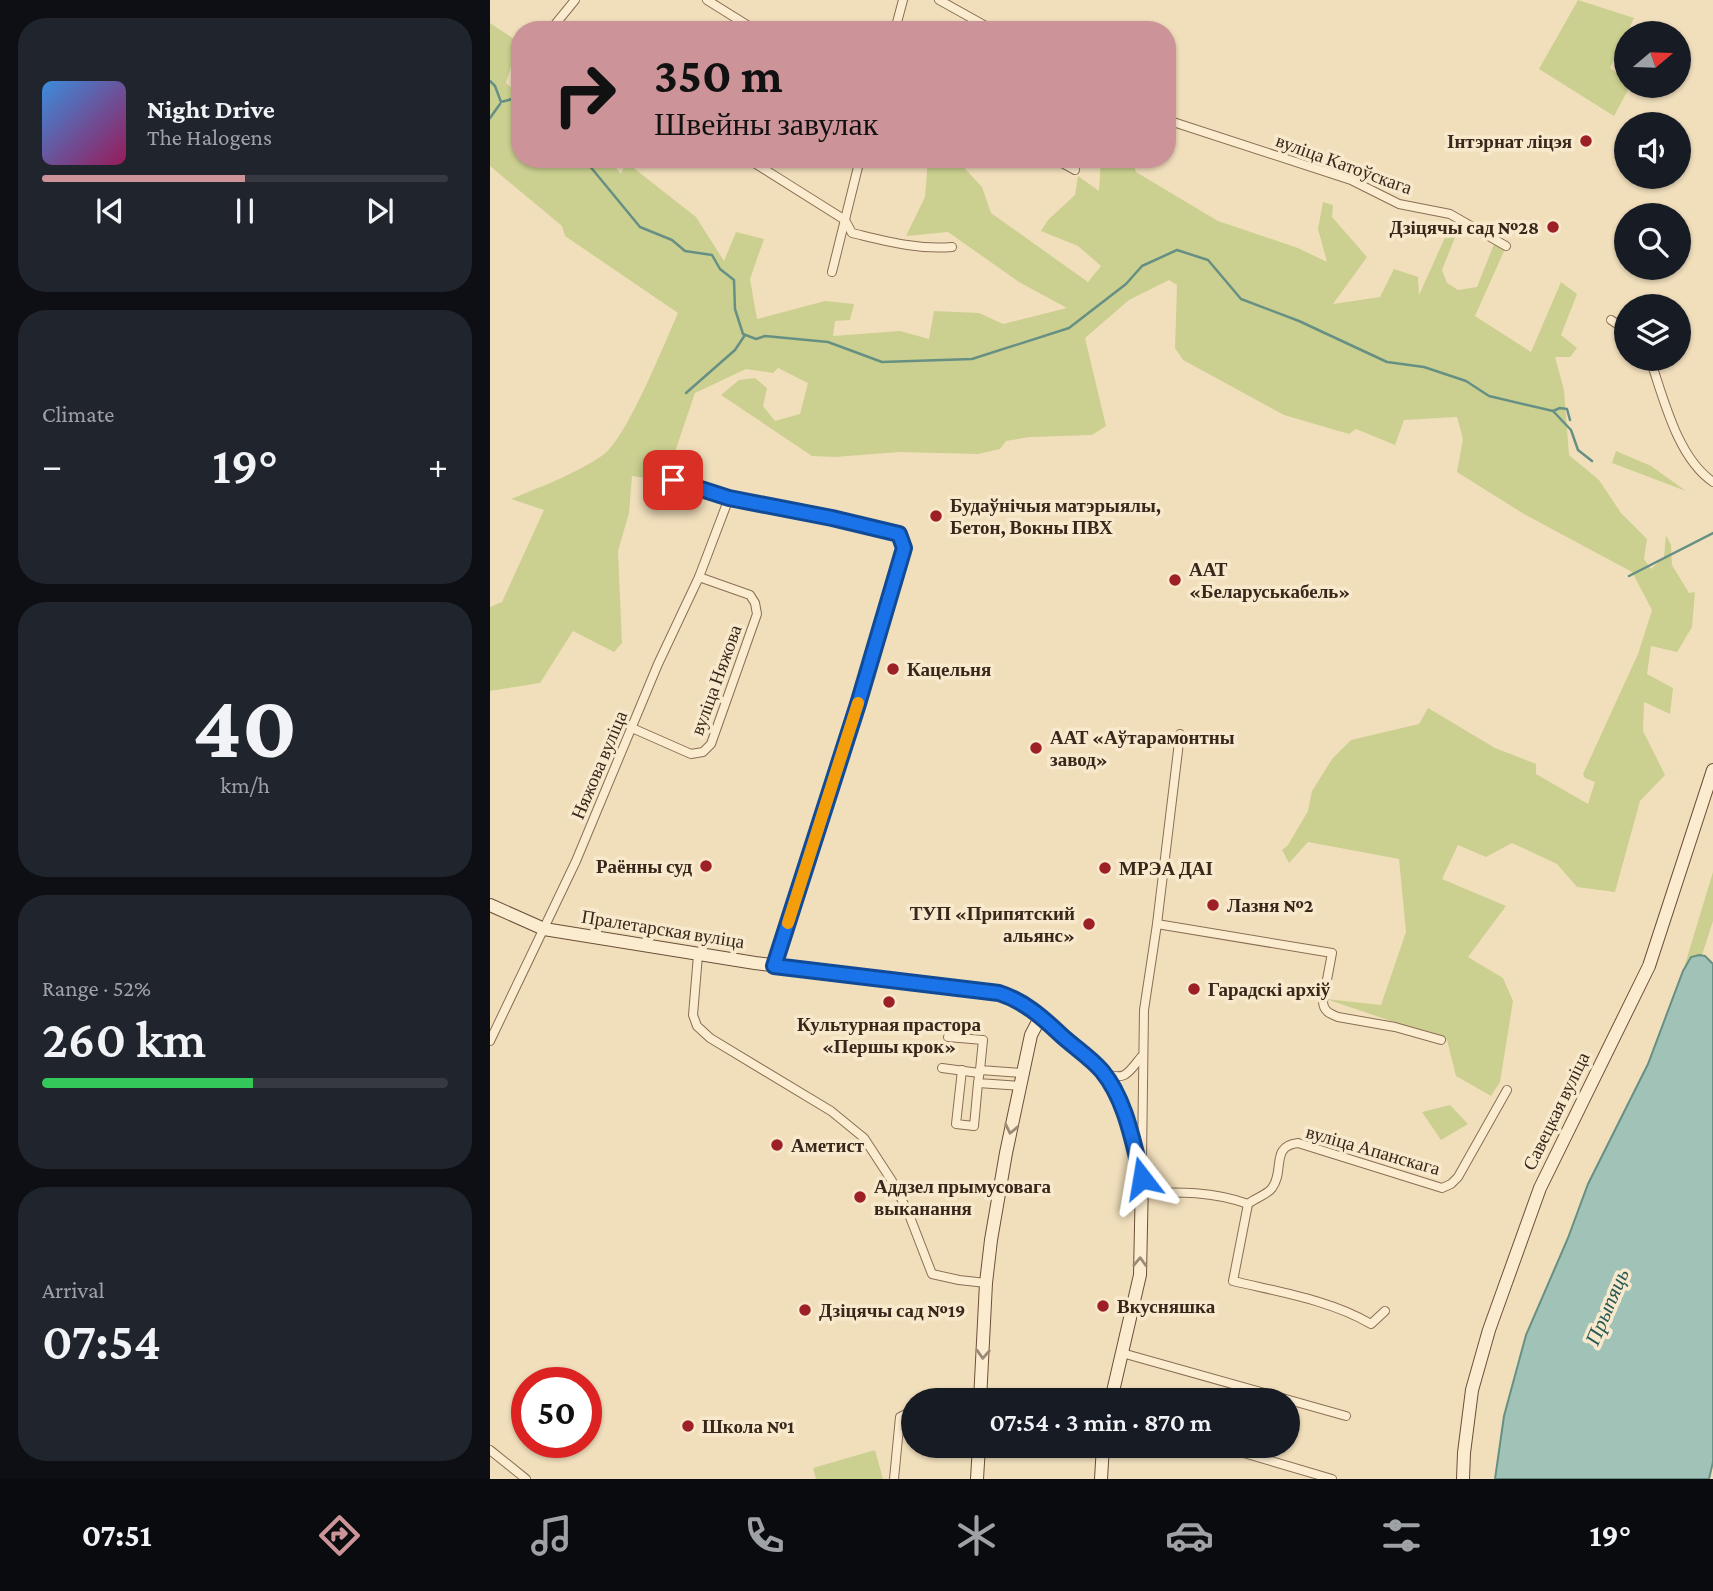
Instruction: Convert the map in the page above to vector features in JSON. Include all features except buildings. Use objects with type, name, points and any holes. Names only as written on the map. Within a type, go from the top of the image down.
[{"type":"main road","name":"Савецкая вуліца","points":[[1463,1479],[1472,1391],[1489,1330],[1539,1188],[1649,966],[1713,769]]},
{"type":"main road","name":"Пралетарская вуліца","points":[[490,905],[544,929],[774,966],[999,993],[1016,999],[1041,1016],[1102,1071],[1115,1091],[1142,1178],[1140,1275],[1114,1388]]},
{"type":"main road","points":[[981,1388],[986,1283],[1004,1165],[1031,1035],[1041,1016]]},
{"type":"main road","points":[[977,1479],[978,1458]]},
{"type":"main road","points":[[1101,1479],[1102,1458]]},
{"type":"street","points":[[560,21],[575,0]]},
{"type":"street","points":[[707,0],[741,21]]},
{"type":"street","points":[[897,21],[903,0]]},
{"type":"street","points":[[939,0],[977,21]]},
{"type":"street","name":"вуліца Катоўскага","points":[[1176,123],[1352,180],[1399,204],[1450,214],[1506,246]]},
{"type":"street","points":[[762,168],[845,220],[852,233],[903,245],[952,247]]},
{"type":"street","points":[[832,272],[858,168]]},
{"type":"street","points":[[1071,168],[1075,170]]},
{"type":"street","points":[[1654,371],[1675,431],[1702,474],[1713,482]]},
{"type":"street","points":[[673,480],[729,498],[899,534],[904,548],[858,704],[774,966]]},
{"type":"street","name":"Няжова вуліца","points":[[490,1041],[576,861],[699,578],[729,498]]},
{"type":"street","name":"вуліца Няжова","points":[[632,727],[691,754],[703,752],[711,744],[757,614],[750,595],[699,578]]},
{"type":"street","points":[[1142,1178],[1141,1056],[1144,1010],[1180,734]]},
{"type":"street","points":[[1157,924],[1332,953],[1323,1001],[1330,1014],[1395,1027],[1441,1040]]},
{"type":"street","points":[[698,955],[693,1009],[697,1026],[710,1038],[831,1111],[864,1138],[908,1212],[932,1273],[986,1283]]},
{"type":"street","points":[[948,1037],[982,1040],[974,1126],[956,1124],[962,1070]]},
{"type":"street","points":[[1102,1071],[1116,1077],[1126,1075],[1141,1056]]},
{"type":"street","points":[[942,1068],[980,1071],[1021,1079]]},
{"type":"street","points":[[978,1083],[1021,1079]]},
{"type":"street","name":"вуліца Апанскага","points":[[1248,1204],[1271,1189],[1277,1177],[1282,1150],[1288,1144],[1298,1143],[1442,1188],[1447,1187],[1458,1177],[1507,1090]]},
{"type":"street","points":[[1142,1193],[1197,1192],[1226,1196],[1248,1204],[1233,1281],[1304,1297],[1362,1318],[1371,1324],[1385,1311]]},
{"type":"street","points":[[1122,1353],[1346,1416]]},
{"type":"street","points":[[894,1479],[901,1416]]},
{"type":"street","points":[[490,1450],[526,1479]]},
{"type":"street","points":[[1261,1458],[1332,1479]]},
{"type":"green space","points":[[1578,0],[1634,18],[1633,21],[1614,21],[1614,60],[1610,68],[1614,71],[1614,98],[1624,98],[1614,116],[1539,69]]},
{"type":"green space","points":[[490,23],[511,37],[511,67],[506,83],[511,88],[511,168],[616,168],[621,174],[624,168],[634,168],[696,217],[724,261],[736,232],[764,239],[750,279],[757,319],[825,301],[854,304],[850,320],[835,321],[833,336],[900,331],[929,339],[934,311],[979,313],[1003,324],[1067,308],[1019,282],[948,232],[906,236],[925,197],[927,168],[964,168],[982,187],[991,213],[1088,282],[1101,266],[1078,246],[1041,231],[1048,220],[1075,195],[1078,176],[1099,191],[1100,168],[1135,168],[1136,172],[1218,221],[1298,248],[1327,262],[1318,229],[1323,202],[1333,205],[1332,217],[1367,257],[1333,304],[1380,297],[1394,269],[1418,277],[1419,295],[1452,222],[1460,225],[1442,270],[1447,283],[1458,290],[1477,287],[1494,244],[1505,249],[1475,316],[1531,352],[1561,282],[1577,294],[1561,335],[1577,348],[1570,357],[1555,357],[1564,390],[1569,455],[1599,480],[1621,513],[1647,539],[1644,559],[1651,569],[1664,557],[1666,535],[1671,545],[1672,565],[1689,593],[1695,592],[1692,627],[1677,652],[1651,646],[1647,674],[1673,688],[1670,714],[1644,702],[1643,731],[1665,775],[1640,801],[1615,892],[1577,887],[1557,864],[1512,843],[1486,857],[1458,845],[1442,879],[1506,906],[1468,957],[1503,978],[1513,1001],[1500,1082],[1491,1096],[1456,1076],[1447,1040],[1326,999],[1381,1005],[1406,932],[1399,859],[1308,842],[1289,863],[1282,850],[1288,845],[1308,811],[1312,791],[1332,759],[1351,740],[1419,724],[1428,708],[1495,748],[1536,764],[1536,774],[1588,804],[1595,782],[1585,778],[1583,774],[1638,654],[1652,610],[1632,572],[1524,514],[1457,472],[1463,439],[1457,417],[1404,420],[1395,445],[1356,429],[1349,434],[1284,415],[1183,360],[1175,348],[1177,285],[1169,280],[1129,300],[1085,338],[1106,426],[1092,435],[1030,437],[1006,441],[1000,449],[978,454],[899,452],[812,456],[721,395],[739,380],[755,378],[767,388],[763,406],[775,421],[800,414],[808,383],[778,368],[773,373],[746,369],[695,393],[665,481],[632,476],[629,513],[618,551],[622,643],[614,652],[573,631],[540,683],[490,691],[490,607],[502,602],[544,510],[511,499],[582,468],[613,445],[634,411],[678,313],[565,236],[562,226],[490,166]]},
{"type":"green space","points":[[1616,451],[1651,466],[1686,491],[1612,463]]},
{"type":"green space","points":[[1713,872],[1713,921],[1702,955],[1691,957],[1683,971]]},
{"type":"green space","points":[[1450,1105],[1468,1124],[1441,1140],[1422,1112]]},
{"type":"green space","points":[[875,1450],[883,1479],[816,1479],[813,1468]]},
{"type":"water","name":"Прыпяць","points":[[1705,956],[1713,964],[1713,1462],[1709,1479],[1495,1479],[1504,1416],[1526,1335],[1588,1184],[1648,1064],[1683,971],[1691,957]]},
{"type":"waterway","points":[[490,81],[495,86],[501,102],[511,99]]},
{"type":"waterway","points":[[490,118],[500,104]]},
{"type":"waterway","points":[[591,168],[640,227],[672,240],[685,251],[712,255],[720,269],[734,280],[735,309],[743,334],[756,339],[765,336],[828,342],[882,362],[972,359],[1069,328],[1126,284],[1142,266],[1177,250],[1208,260],[1241,299],[1299,321],[1387,362],[1424,367],[1466,381],[1489,396],[1553,411],[1571,430],[1578,450],[1592,461]]},
{"type":"waterway","points":[[686,393],[735,350],[745,335]]},
{"type":"waterway","points":[[1553,411],[1567,409],[1570,420]]},
{"type":"waterway","points":[[1629,576],[1713,533]]},
{"type":"slow traffic","points":[[788,923],[858,703]]},
{"type":"place","name":"Інтэрнат ліцэя","points":[[1586,141]]},
{"type":"place","name":"Дзіцячы сад №28","points":[[1553,227]]},
{"type":"place","name":"Будаўнічыя матэрыялы, Бетон, Вокны ПВХ","points":[[936,516]]},
{"type":"place","name":"ААТ «Беларуськабель»","points":[[1175,580]]},
{"type":"place","name":"Кацельня","points":[[893,669]]},
{"type":"place","name":"ААТ «Аўтарамонтны завод»","points":[[1036,748]]},
{"type":"place","name":"Раённы суд","points":[[706,866]]},
{"type":"place","name":"МРЭА ДАІ","points":[[1105,868]]},
{"type":"place","name":"Лазня №2","points":[[1213,905]]},
{"type":"place","name":"ТУП «Припятский альянс»","points":[[1089,924]]},
{"type":"place","name":"Гарадскі архіў","points":[[1194,989]]},
{"type":"place","name":"Культурная прастора «Першы крок»","points":[[889,1002]]},
{"type":"place","name":"Аметист","points":[[777,1145]]},
{"type":"place","name":"Аддзел прымусовага выканання","points":[[860,1197]]},
{"type":"place","name":"Вкусняшка","points":[[1103,1306]]},
{"type":"place","name":"Дзіцячы сад №19","points":[[805,1310]]},
{"type":"place","name":"Школа №1","points":[[688,1426]]},
{"type":"route","points":[[673,480],[729,498],[899,534],[904,548],[858,704],[774,966],[999,993],[1016,999],[1041,1016],[1102,1071],[1115,1091],[1131,1133],[1142,1178]]}]
